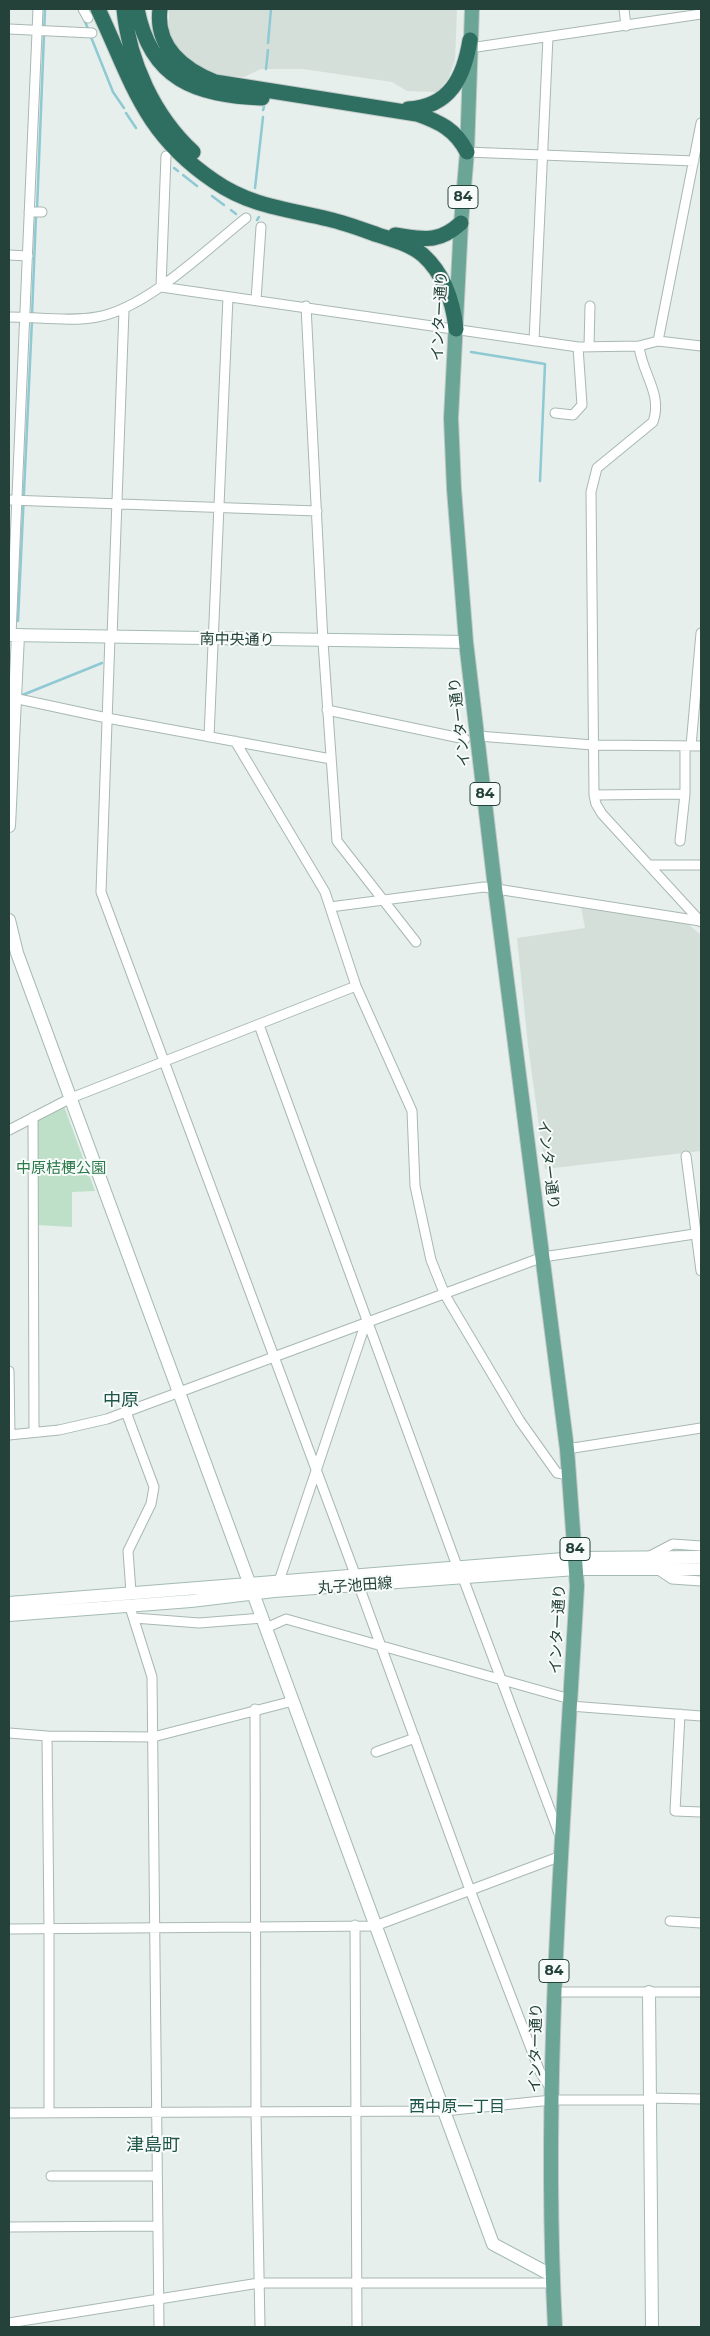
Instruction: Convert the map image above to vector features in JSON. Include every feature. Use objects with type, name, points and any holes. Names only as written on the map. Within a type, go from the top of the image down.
[{"type":"highway","points":[[124,9],[130,46],[150,94],[160,114],[179,139],[206,164],[238,187],[413,248],[431,264],[449,295],[454,307],[456,329]]},
{"type":"highway","points":[[137,9],[146,41],[155,56],[166,69],[194,88],[230,96],[321,100]]},
{"type":"highway","points":[[160,9],[160,30],[166,46],[176,59],[200,76],[215,82],[418,114],[434,120],[455,133],[467,152]]},
{"type":"highway","points":[[93,13],[153,124],[170,145],[192,165],[236,195],[262,206],[325,218]]},
{"type":"highway","points":[[384,109],[422,108],[435,104],[446,96],[464,68],[470,44]]},
{"type":"highway","points":[[361,230],[436,239],[461,223]]},
{"type":"main road","name":"インター通り","points":[[472,9],[467,152],[461,223],[451,418],[471,738],[495,888],[543,1257],[567,1449],[576,1563],[570,1703],[553,1992],[552,2280],[555,2327]]},
{"type":"street","points":[[9,826],[13,635],[38,9]]},
{"type":"street","points":[[82,9],[93,13]]},
{"type":"street","points":[[624,9],[626,26]]},
{"type":"street","points":[[470,44],[548,37],[701,14]]},
{"type":"street","points":[[9,29],[92,33]]},
{"type":"street","points":[[534,341],[548,37]]},
{"type":"street","points":[[658,341],[697,158],[701,123]]},
{"type":"street","points":[[467,152],[697,158]]},
{"type":"street","points":[[160,287],[166,156]]},
{"type":"street","points":[[30,212],[42,212]]},
{"type":"street","points":[[9,317],[96,318],[124,310],[140,302],[160,287],[246,218]]},
{"type":"street","points":[[256,300],[261,226]]},
{"type":"street","points":[[9,255],[28,256]]},
{"type":"street","points":[[160,287],[306,306],[578,347],[639,346],[658,341],[701,346]]},
{"type":"street","points":[[209,736],[228,297]]},
{"type":"street","points":[[306,306],[323,642],[337,841],[416,942]]},
{"type":"street","points":[[589,347],[590,306]]},
{"type":"street","points":[[124,310],[101,892],[357,1580],[470,1890],[540,2072],[552,2095]]},
{"type":"street","points":[[639,346],[642,365],[655,393],[655,415],[652,422],[597,468],[591,492],[594,795],[596,804],[602,814],[701,921]]},
{"type":"street","points":[[555,413],[573,415],[582,406],[578,347]]},
{"type":"street","points":[[19,500],[317,511]]},
{"type":"street","points":[[680,841],[688,746],[701,633]]},
{"type":"street","name":"南中央通り","points":[[13,635],[323,642],[466,642]]},
{"type":"street","points":[[12,698],[107,718],[331,758]]},
{"type":"street","points":[[327,710],[471,738],[593,745],[701,746]]},
{"type":"street","points":[[235,741],[325,892],[356,986],[412,1111],[412,1149],[415,1186],[431,1260],[445,1295],[520,1422],[557,1473],[569,1475]]},
{"type":"street","points":[[594,795],[685,794]]},
{"type":"street","points":[[650,866],[701,865]]},
{"type":"street","points":[[330,907],[484,887],[701,921]]},
{"type":"street","points":[[9,920],[17,953],[493,2244],[552,2280]]},
{"type":"street","points":[[9,1130],[71,1098],[356,986]]},
{"type":"street","points":[[259,1025],[366,1322],[457,1566]]},
{"type":"street","points":[[33,1117],[34,1432]]},
{"type":"street","points":[[686,1156],[699,1234],[701,1272]]},
{"type":"street","points":[[10,1371],[9,1434],[82,1426],[274,1358],[543,1257],[699,1234]]},
{"type":"street","points":[[279,1581],[366,1322]]},
{"type":"street","points":[[126,1412],[154,1487],[147,1514],[128,1551],[130,1598],[134,1618],[152,1677],[159,2327]]},
{"type":"street","points":[[567,1449],[701,1428]]},
{"type":"street","points":[[701,1546],[673,1544],[657,1562],[660,1570],[672,1579],[701,1581]]},
{"type":"street","name":"丸子池田線","points":[[252,1588],[357,1580],[457,1566],[657,1562],[701,1557]]},
{"type":"street","name":"丸子池田線","points":[[657,1562],[701,1568]]},
{"type":"street","name":"丸子池田線","points":[[9,1603],[130,1598],[191,1601],[279,1581],[463,1578],[576,1563]]},
{"type":"street","points":[[463,1578],[562,1842]]},
{"type":"street","name":"丸子池田線","points":[[9,1615],[130,1598]]},
{"type":"street","points":[[134,1618],[168,1622],[264,1623],[286,1619],[501,1679],[570,1703],[701,1716]]},
{"type":"street","points":[[9,1732],[46,1736],[153,1737],[293,1702]]},
{"type":"street","points":[[255,1710],[256,2114],[260,2327]]},
{"type":"street","points":[[680,1714],[675,1811],[701,1812]]},
{"type":"street","points":[[46,1736],[50,1928],[49,2113]]},
{"type":"street","points":[[376,1752],[415,1738]]},
{"type":"street","points":[[9,1929],[155,1926],[375,1926],[561,1856]]},
{"type":"street","points":[[670,1922],[701,1923]]},
{"type":"street","points":[[355,1925],[358,2327]]},
{"type":"street","points":[[553,1992],[701,1992]]},
{"type":"street","points":[[649,1992],[652,2327]]},
{"type":"street","points":[[9,2113],[256,2114],[444,2111],[552,2095],[650,2099],[701,2098]]},
{"type":"street","points":[[51,2176],[157,2176]]},
{"type":"street","points":[[9,2227],[158,2226]]},
{"type":"street","points":[[9,2323],[258,2283],[552,2280]]},
{"type":"shaded area","points":[[169,9],[457,9],[455,60],[448,79],[437,92],[407,91],[392,82],[303,69],[261,69],[244,77],[214,75],[186,60],[174,44],[169,31]]},
{"type":"shaded area","points":[[581,907],[688,924],[701,935],[701,1151],[545,1169],[528,1045],[517,938],[585,928]]},
{"type":"green space","name":"中原桔梗公園","points":[[64,1106],[95,1191],[72,1192],[72,1227],[37,1225],[37,1121]]},
{"type":"waterway","points":[[37,210],[45,9]]},
{"type":"waterway","points":[[268,43],[271,9]]},
{"type":"waterway","points":[[84,19],[88,29]]},
{"type":"waterway","points":[[91,37],[113,92],[124,108]]},
{"type":"waterway","points":[[266,69],[268,50]]},
{"type":"waterway","points":[[126,113],[136,128]]},
{"type":"waterway","points":[[255,188],[263,117]]},
{"type":"waterway","points":[[174,168],[178,171]]},
{"type":"waterway","points":[[183,175],[197,186]]},
{"type":"waterway","points":[[212,196],[224,205]]},
{"type":"waterway","points":[[231,210],[236,214]]},
{"type":"waterway","points":[[32,315],[36,215]]},
{"type":"waterway","points":[[18,621],[32,320]]},
{"type":"waterway","points":[[471,352],[545,364],[540,481]]},
{"type":"waterway","points":[[20,696],[102,663]]},
{"type":"district","name":"中原","points":[[121,1401]]},
{"type":"district","name":"西中原一丁目","points":[[457,2107]]},
{"type":"district","name":"津島町","points":[[153,2146]]}]
